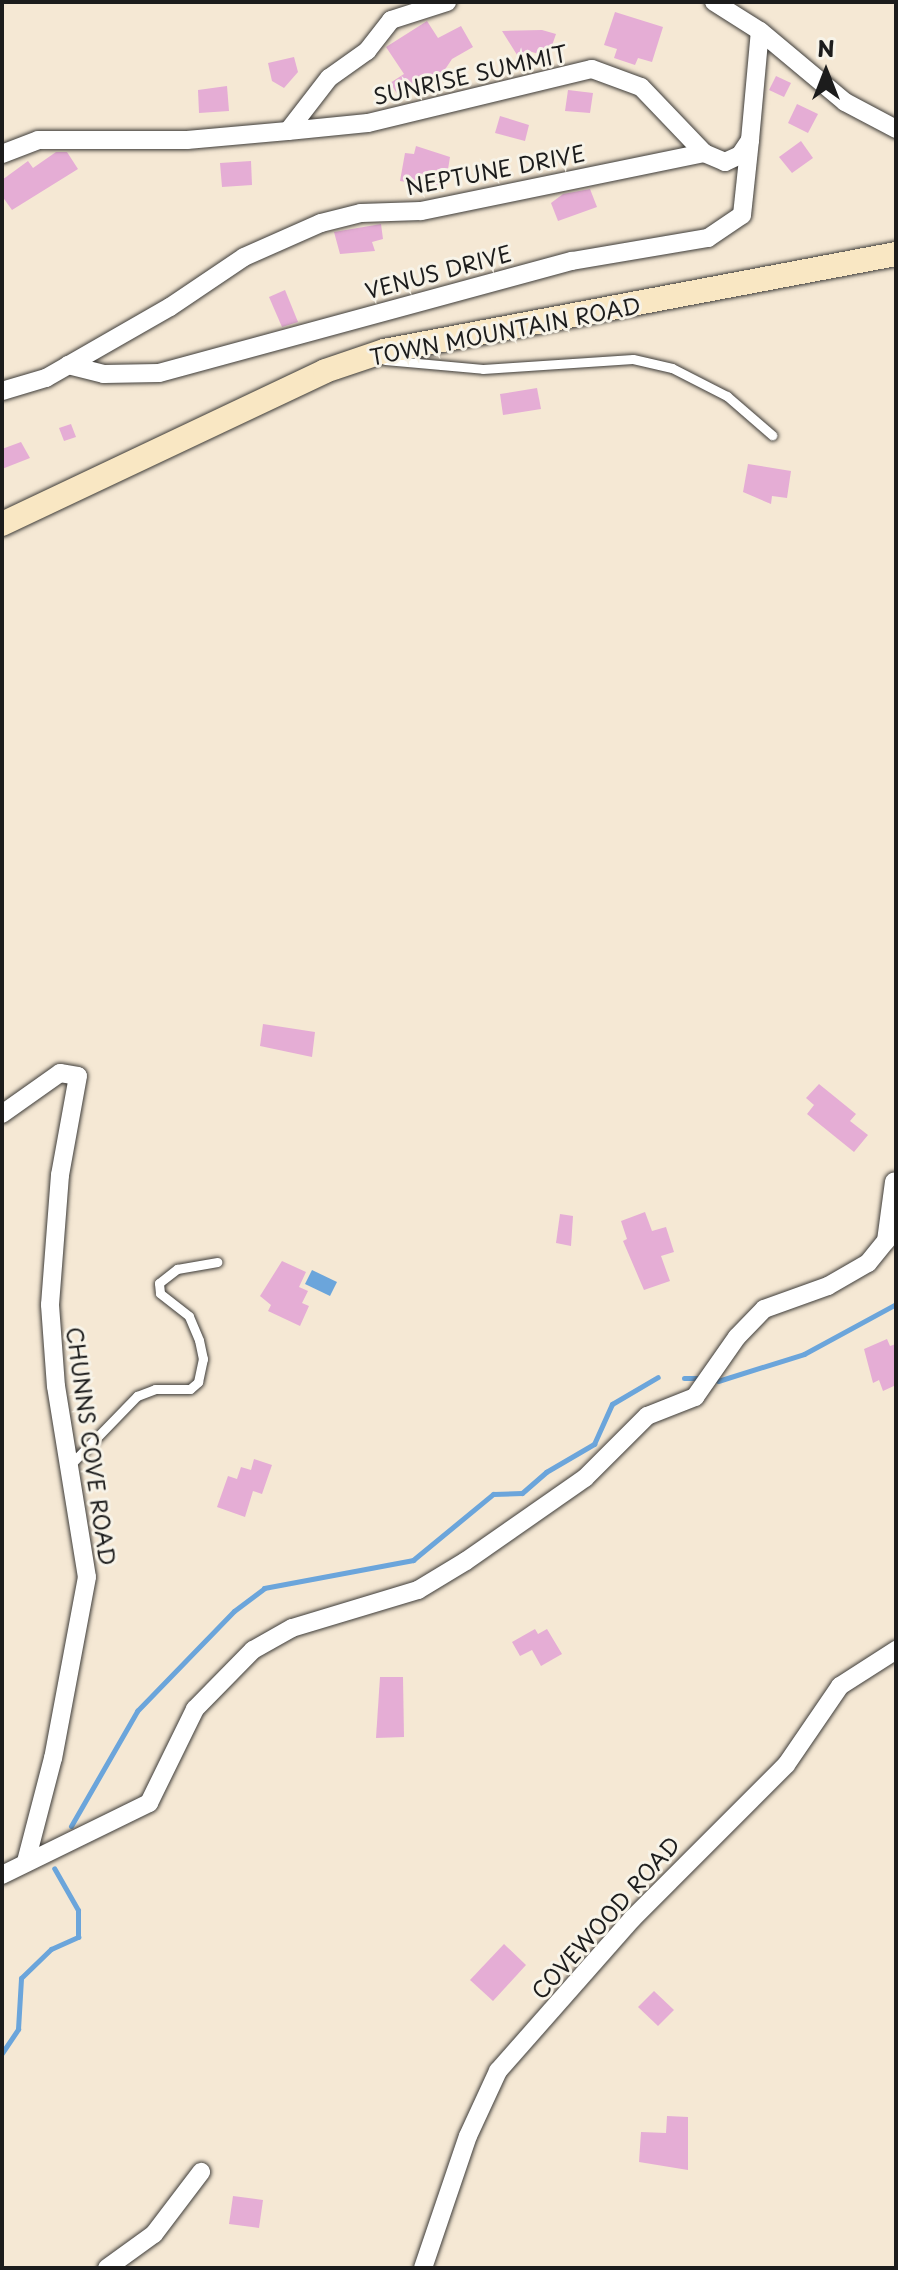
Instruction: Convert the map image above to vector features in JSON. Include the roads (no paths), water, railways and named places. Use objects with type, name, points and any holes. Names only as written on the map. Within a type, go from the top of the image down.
[{"type":"main road","name":"TOWN MOUNTAIN ROAD","points":[[2,524],[325,371],[366,357],[896,254]]},
{"type":"street","points":[[288,131],[329,78],[367,51],[391,20],[447,2]]},
{"type":"street","points":[[714,2],[760,31],[845,102],[896,129]]},
{"type":"street","points":[[704,153],[725,162],[740,155],[750,140],[760,31]]},
{"type":"street","name":"SUNRISE SUMMIT","points":[[2,154],[38,140],[187,140],[368,123],[592,69],[641,87],[704,153]]},
{"type":"street","name":"VENUS DRIVE","points":[[68,365],[104,374],[159,373],[572,261],[708,238],[742,215],[750,140]]},
{"type":"street","name":"NEPTUNE DRIVE","points":[[2,391],[46,378],[244,257],[321,223],[361,213],[421,211],[704,153]]},
{"type":"street","name":"CHUNNS COVE ROAD","points":[[2,1114],[60,1073],[78,1076],[50,1265],[56,1386],[87,1551],[85,1599],[26,1862]]},
{"type":"street","points":[[2,1875],[149,1803],[195,1709],[253,1650],[292,1628],[418,1590],[466,1561],[585,1478],[647,1416],[695,1397],[737,1337],[764,1309],[828,1286],[868,1263],[886,1241],[894,1182]]},
{"type":"street","name":"COVEWOOD ROAD","points":[[423,2268],[468,2136],[498,2071],[641,1909],[786,1765],[840,1686],[896,1650]]},
{"type":"street","points":[[107,2268],[154,2234],[201,2172]]},
{"type":"lane","points":[[366,357],[483,369],[633,359],[672,368],[727,396],[772,435]]},
{"type":"lane","points":[[71,1464],[137,1396],[155,1389],[190,1389],[198,1382],[203,1359],[199,1340],[189,1316],[160,1293],[159,1283],[177,1269],[217,1262]]},
{"type":"water","points":[[312,1270],[337,1282],[330,1296],[305,1284]]},
{"type":"waterway","points":[[718,1381],[804,1354],[896,1304]]},
{"type":"waterway","points":[[71,1826],[137,1711],[234,1611],[264,1588],[413,1560],[493,1494],[522,1493],[546,1472],[594,1444],[612,1404],[658,1377]]},
{"type":"waterway","points":[[684,1378],[698,1378]]},
{"type":"waterway","points":[[2,2053],[18,2029],[21,1978],[51,1949],[78,1937],[78,1910],[54,1868]]}]
